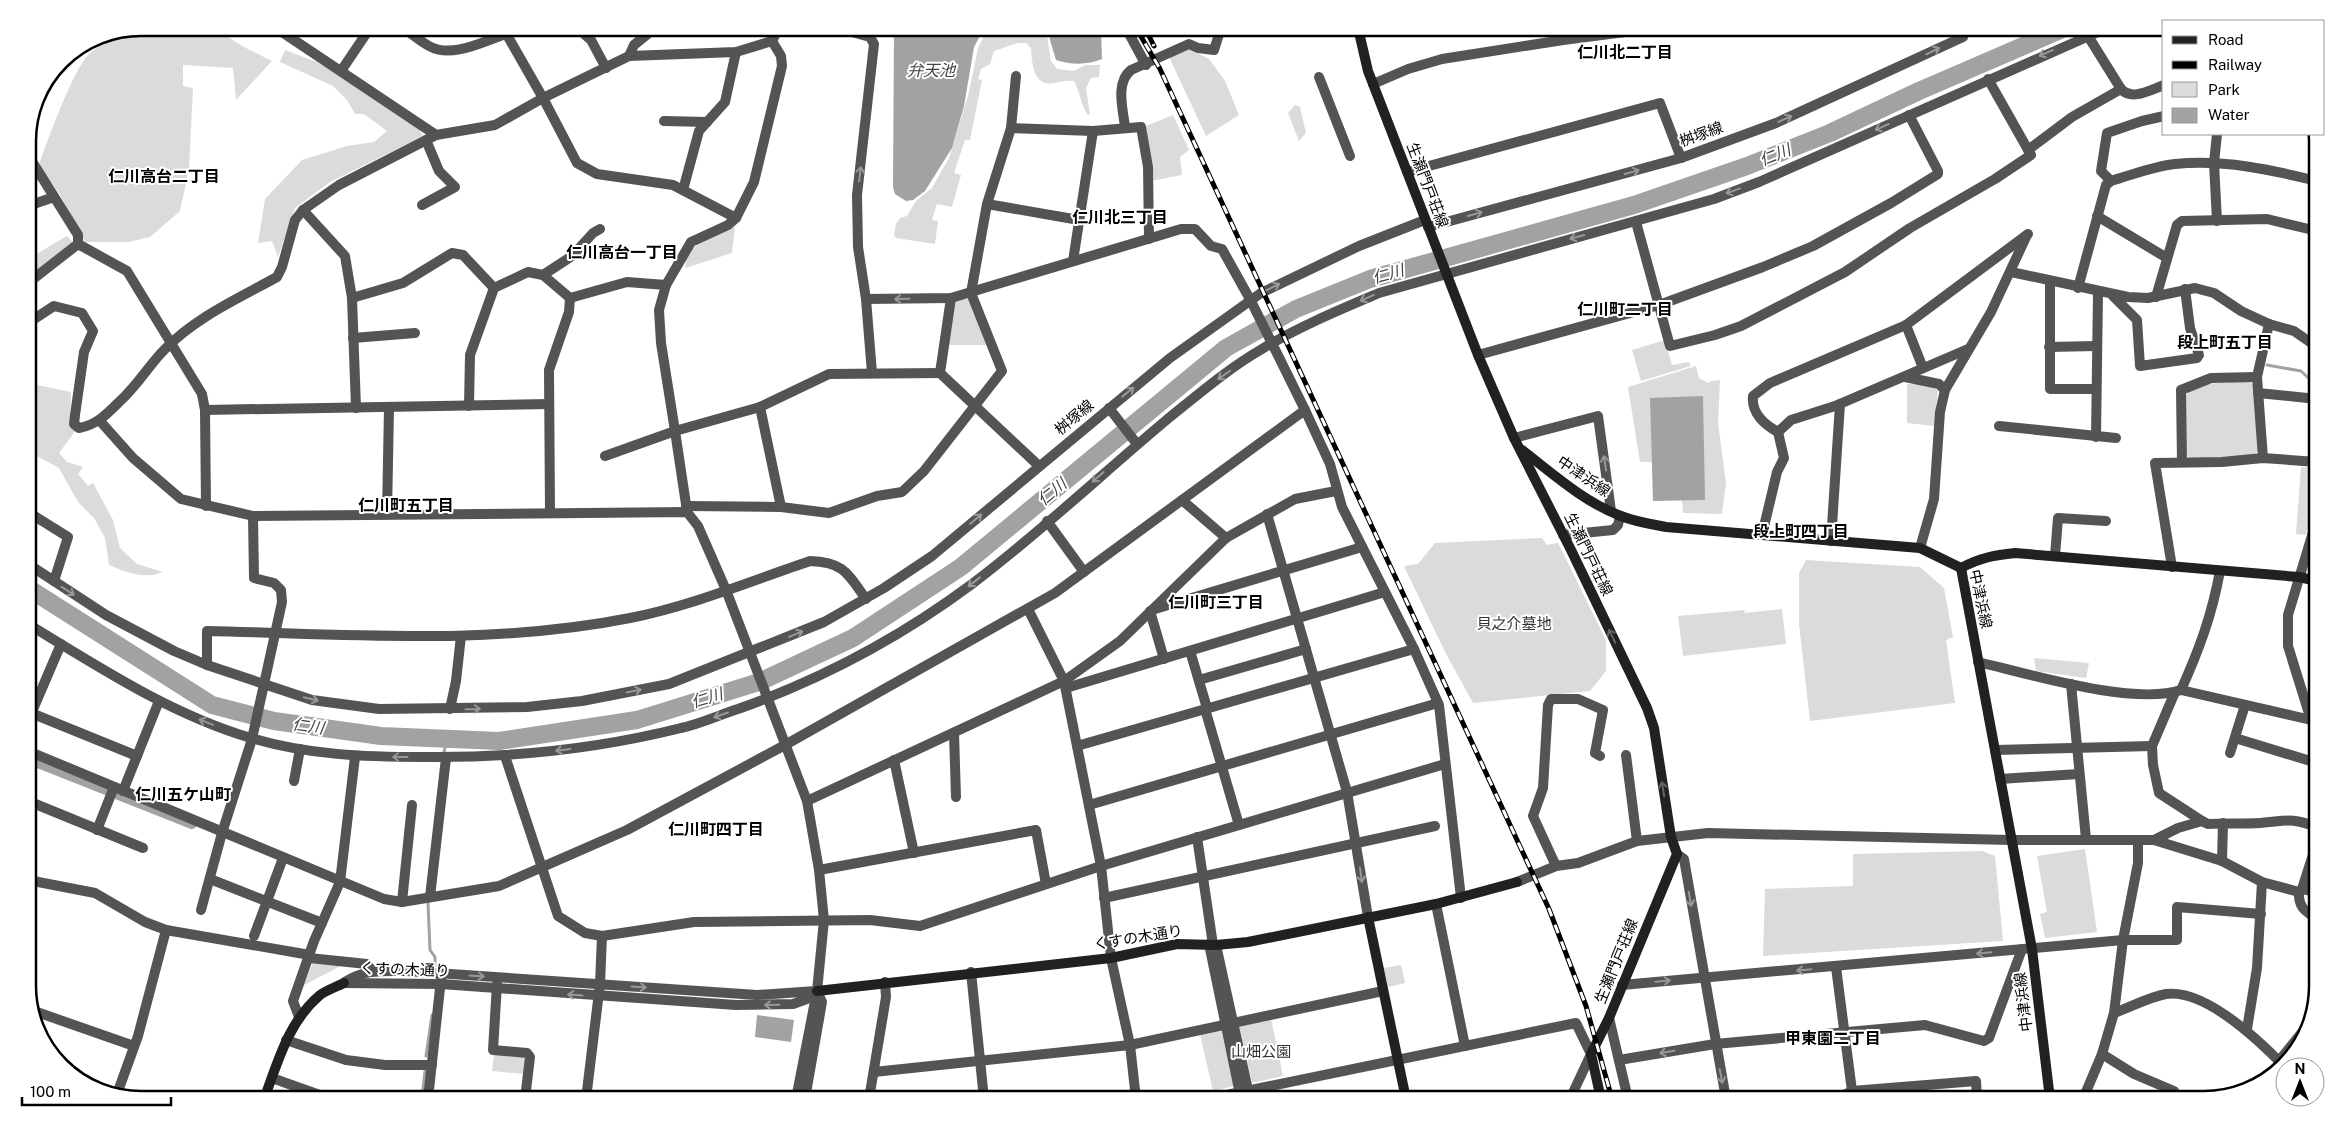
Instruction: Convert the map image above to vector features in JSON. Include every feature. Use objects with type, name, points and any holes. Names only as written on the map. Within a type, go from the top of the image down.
[{"type":"street","points":[[290,36],[436,134]]},
{"type":"street","points":[[341,71],[365,36]]},
{"type":"street","points":[[414,36],[430,47],[444,50],[460,49],[492,36]]},
{"type":"street","points":[[508,36],[577,163],[597,174],[673,185],[736,218]]},
{"type":"street","points":[[587,36],[591,40],[606,68]]},
{"type":"street","points":[[629,56],[634,45],[645,36]]},
{"type":"street","points":[[36,317],[54,306],[82,313],[93,331],[84,352],[74,424],[79,428],[85,427],[100,421],[137,385],[165,349],[172,343],[217,309],[277,277],[282,267],[295,220],[303,210],[339,185],[436,134],[495,125],[543,98],[629,56],[736,52],[772,41],[775,36]]},
{"type":"street","points":[[866,36],[870,37],[874,44],[857,195],[858,246],[866,300],[872,373]]},
{"type":"street","points":[[1130,36],[1146,64]]},
{"type":"street","points":[[1125,128],[1122,96],[1123,80],[1131,70],[1189,44],[1209,51],[1214,50],[1218,36]]},
{"type":"street","name":"生瀬門戸荘線","points":[[1359,36],[1373,84],[1478,355],[1516,443],[1647,708],[1654,728],[1671,837],[1677,854],[1609,1018],[1591,1054]]},
{"type":"street","points":[[1373,84],[1442,59],[1594,36]]},
{"type":"street","name":"桝塚線","points":[[36,570],[138,633],[207,665],[312,700],[379,709],[527,707],[582,701],[669,684],[751,653],[824,622],[866,599],[932,556],[1170,358],[1268,289],[1350,250],[1428,226],[1681,158],[1776,123],[1963,36]]},
{"type":"street","points":[[36,629],[159,702],[252,739],[300,749],[355,757],[446,758],[505,756],[577,748],[684,728],[812,680],[894,638],[972,584],[1208,386],[1272,342],[1378,293],[1445,270],[1636,222],[1759,182],[2088,36],[2125,94],[2132,96],[2162,87]]},
{"type":"street","points":[[772,41],[781,56],[782,66],[754,182],[736,218],[728,226],[691,242],[666,286],[659,310],[661,343],[687,509],[698,526],[726,590],[807,801],[819,870],[824,920],[817,991],[798,1091]]},
{"type":"street","points":[[682,190],[699,131],[725,102],[736,52]]},
{"type":"street","points":[[100,421],[133,458],[181,499],[252,516],[781,507],[830,512],[876,496],[902,492],[924,471],[1002,371],[970,293],[987,204],[1011,128],[1016,76]]},
{"type":"street","points":[[1320,77],[1350,156]]},
{"type":"street","points":[[1636,222],[1670,346],[1715,336],[1741,326],[1845,272],[1910,228],[2031,155],[1988,79]]},
{"type":"street","points":[[2028,150],[2072,117],[2121,89]]},
{"type":"street","points":[[1407,172],[1660,103],[1681,158]]},
{"type":"street","points":[[1478,355],[1659,305],[1814,246],[1892,203],[1938,174],[1938,170],[1909,115]]},
{"type":"street","points":[[2111,181],[2101,170],[2108,133],[2142,121],[2162,116]]},
{"type":"street","points":[[664,121],[708,122]]},
{"type":"street","points":[[1011,128],[1093,131],[1141,127],[1148,167],[1150,239]]},
{"type":"street","points":[[1073,261],[1093,131]]},
{"type":"street","points":[[2217,135],[2214,163],[2217,220]]},
{"type":"street","points":[[422,205],[455,187],[439,171],[426,140]]},
{"type":"street","points":[[2078,288],[2106,185],[2111,181],[2174,164],[2214,163],[2276,172],[2309,179]]},
{"type":"street","points":[[36,168],[78,235],[78,244]]},
{"type":"street","points":[[36,203],[54,197]]},
{"type":"street","points":[[987,204],[1080,220]]},
{"type":"street","points":[[303,210],[345,256],[352,298],[356,408]]},
{"type":"street","points":[[2097,216],[2167,258]]},
{"type":"street","points":[[2156,296],[2178,225],[2182,221],[2267,219],[2309,229]]},
{"type":"street","points":[[543,275],[572,256],[593,232],[600,229]]},
{"type":"street","points":[[866,300],[951,298],[1181,229],[1196,229],[1211,246],[1222,249],[1252,302],[1305,410],[1330,464],[1336,491],[1414,649],[1438,703],[1461,898]]},
{"type":"street","points":[[1778,432],[1764,425],[1752,403],[1753,396],[1770,383],[1906,326],[2028,234],[1991,312],[1945,390],[1940,412],[1934,499],[1920,548]]},
{"type":"street","points":[[36,277],[78,244]]},
{"type":"street","points":[[78,244],[127,270],[202,394],[205,410],[206,506]]},
{"type":"street","points":[[352,298],[403,282],[452,253],[463,255],[494,288]]},
{"type":"street","points":[[469,406],[470,355],[494,288],[528,272],[543,275],[570,298]]},
{"type":"street","points":[[2011,272],[2114,296],[2148,298],[2195,288],[2214,293],[2241,311],[2270,324],[2294,331],[2309,341]]},
{"type":"street","points":[[2050,281],[2050,389],[2096,389]]},
{"type":"street","points":[[570,298],[627,282],[666,286]]},
{"type":"street","points":[[2114,296],[2137,320],[2140,366],[2197,358],[2199,355],[2190,328],[2185,289]]},
{"type":"street","points":[[2096,437],[2098,292]]},
{"type":"street","points":[[550,512],[549,370],[568,312],[570,298]]},
{"type":"street","points":[[940,374],[951,298]]},
{"type":"street","points":[[2264,458],[2257,377],[2270,324]]},
{"type":"street","points":[[1906,326],[1923,368]]},
{"type":"street","points":[[354,338],[415,334]]},
{"type":"street","points":[[2049,347],[2096,346]]},
{"type":"street","points":[[1778,432],[1792,420],[1840,404],[1968,349]]},
{"type":"street","points":[[605,456],[675,431],[760,407],[830,374],[940,374],[1039,466]]},
{"type":"street","points":[[1905,377],[1939,384],[1945,390]]},
{"type":"street","points":[[2182,462],[2181,390],[2211,378],[2257,377]]},
{"type":"street","points":[[2258,392],[2309,398]]},
{"type":"street","points":[[205,410],[549,404]]},
{"type":"street","points":[[1831,541],[1840,404]]},
{"type":"street","points":[[760,407],[781,507]]},
{"type":"street","points":[[387,514],[390,408]]},
{"type":"street","points":[[1108,408],[1137,444]]},
{"type":"street","points":[[36,754],[384,899],[402,902],[499,886],[627,830],[785,745],[1028,609],[1084,572],[1305,410]]},
{"type":"street","points":[[1516,443],[1598,416],[1618,525],[1613,530],[1563,535]]},
{"type":"street","points":[[2000,426],[2116,438]]},
{"type":"street","points":[[1762,535],[1777,472],[1784,458],[1778,432]]},
{"type":"street","name":"中津浜線","points":[[1516,443],[1576,492],[1616,514],[1666,527],[1920,548],[1961,568],[2011,840],[2049,1091]]},
{"type":"street","points":[[2172,567],[2155,463],[2222,462],[2264,458],[2309,461]]},
{"type":"street","points":[[1538,485],[1537,478],[1540,472],[1546,469]]},
{"type":"street","points":[[1065,685],[1120,641],[1226,538],[1295,499],[1336,491]]},
{"type":"street","points":[[1182,500],[1226,538]]},
{"type":"street","points":[[1267,514],[1347,792],[1368,917],[1404,1091]]},
{"type":"street","points":[[201,910],[222,832],[252,739],[282,602],[281,590],[274,583],[254,578],[252,516]]},
{"type":"street","points":[[36,517],[68,536],[54,582]]},
{"type":"street","points":[[2054,556],[2058,518],[2106,521]]},
{"type":"street","points":[[1047,521],[1084,572]]},
{"type":"street","points":[[2309,543],[2288,616],[2288,646],[2309,707]]},
{"type":"street","points":[[1151,610],[1362,547]]},
{"type":"street","points":[[1961,568],[1977,559],[2015,552],[2309,579]]},
{"type":"street","points":[[207,665],[207,631],[460,636],[543,632],[654,613],[810,561],[821,561],[845,570],[866,599]]},
{"type":"street","points":[[2220,571],[2213,610],[2200,649],[2152,746],[2152,765],[2159,793],[2208,824],[2260,823],[2283,819],[2300,820],[2309,824]]},
{"type":"street","points":[[807,801],[954,732],[1065,685],[1164,659],[1385,592]]},
{"type":"street","points":[[1028,609],[1065,685],[1101,866],[1111,958],[1130,1046],[1135,1091]]},
{"type":"street","points":[[1151,610],[1164,659]]},
{"type":"street","points":[[450,709],[456,681],[460,636]]},
{"type":"street","points":[[36,701],[61,644]]},
{"type":"street","points":[[1199,680],[1306,649]]},
{"type":"street","points":[[1077,746],[1414,649]]},
{"type":"street","points":[[1190,651],[1239,825]]},
{"type":"street","points":[[1978,662],[2071,684],[2142,696],[2178,691],[2309,721]]},
{"type":"street","points":[[2071,684],[2086,839]]},
{"type":"street","points":[[1600,756],[1595,753],[1602,710],[1578,698],[1551,700],[1548,705],[1543,788],[1533,816],[1553,867],[1578,863],[1637,841],[1708,833],[2011,840],[2154,840],[2222,861],[2262,882],[2309,891]]},
{"type":"street","points":[[97,830],[137,756],[159,702]]},
{"type":"street","points":[[1089,805],[1438,703]]},
{"type":"street","points":[[2230,753],[2245,705]]},
{"type":"street","points":[[36,720],[137,756]]},
{"type":"street","points":[[954,732],[956,797]]},
{"type":"street","points":[[2235,738],[2309,760]]},
{"type":"street","points":[[1995,750],[2152,746]]},
{"type":"street","points":[[294,781],[300,749]]},
{"type":"street","points":[[1626,755],[1637,841]]},
{"type":"street","points":[[505,756],[558,916],[585,933],[602,936],[694,922],[870,920],[920,926],[1101,866],[1445,764]]},
{"type":"street","points":[[299,1016],[293,1001],[322,923],[340,882],[355,757]]},
{"type":"street","points":[[430,898],[446,758]]},
{"type":"street","points":[[894,760],[914,853]]},
{"type":"street","points":[[2000,779],[2079,774]]},
{"type":"street","points":[[36,805],[143,848]]},
{"type":"street","points":[[402,902],[412,805]]},
{"type":"street","points":[[2154,840],[2178,828],[2202,821]]},
{"type":"street","points":[[2222,861],[2223,823]]},
{"type":"street","points":[[1104,898],[1435,826]]},
{"type":"street","points":[[819,870],[1036,830],[1046,884]]},
{"type":"street","points":[[1197,837],[1213,945],[1244,1091]]},
{"type":"street","points":[[2087,1091],[2102,1054],[2114,1012],[2124,940],[2138,863],[2138,841]]},
{"type":"street","points":[[1677,854],[1684,860],[1724,1091]]},
{"type":"street","points":[[254,936],[283,858]]},
{"type":"street","points":[[2309,866],[2300,890],[2298,903],[2309,913]]},
{"type":"street","name":"くすの木通り","points":[[344,983],[355,975],[372,972],[442,973],[757,995],[817,991],[971,972],[1111,958],[1177,944],[1213,945],[1248,942],[1461,898],[1517,882],[1553,867]]},
{"type":"street","points":[[210,878],[322,923]]},
{"type":"street","points":[[36,882],[95,893],[145,922],[166,930],[310,956],[367,964],[372,972]]},
{"type":"street","points":[[2247,1029],[2257,968],[2262,882]]},
{"type":"street","points":[[1436,904],[1465,1046]]},
{"type":"street","points":[[1622,985],[2124,940],[2176,940],[2177,906],[2261,914]]},
{"type":"street","points":[[119,1088],[134,1046],[166,930]]},
{"type":"street","points":[[587,1091],[599,996],[602,936]]},
{"type":"street","points":[[1619,1060],[1715,1044],[1925,1024],[1984,1041],[1990,1038],[2027,949]]},
{"type":"street","points":[[1836,967],[1849,1091]]},
{"type":"street","points":[[971,972],[982,1062],[984,1091]]},
{"type":"street","points":[[429,1091],[442,973]]},
{"type":"street","points":[[497,978],[493,1050],[527,1053],[530,1057],[526,1091]]},
{"type":"street","points":[[871,1091],[886,997],[885,982]]},
{"type":"street","points":[[267,1091],[286,1040],[299,1016],[321,994],[344,983]]},
{"type":"street","name":"くすの木通り","points":[[344,983],[441,984],[496,990],[736,1005],[793,1004],[807,999],[817,991]]},
{"type":"street","points":[[807,1091],[822,1002],[817,991]]},
{"type":"street","points":[[874,1072],[1130,1046],[1383,991]]},
{"type":"street","points":[[2114,1012],[2166,994],[2190,995],[2247,1029],[2275,1061]]},
{"type":"street","points":[[40,1013],[134,1046]]},
{"type":"street","points":[[1609,1018],[1626,1091]]},
{"type":"street","points":[[1266,1091],[1397,1059],[1576,1023],[1591,1054],[1599,1091]]},
{"type":"street","points":[[286,1040],[346,1060],[385,1065],[432,1065]]},
{"type":"street","points":[[1574,1091],[1591,1054]]},
{"type":"street","points":[[2102,1054],[2134,1074],[2172,1091]]},
{"type":"street","points":[[272,1078],[307,1091]]},
{"type":"street","points":[[1870,1091],[1976,1081],[1976,1091]]},
{"type":"green space","points":[[135,36],[227,36],[272,61],[236,100],[233,68],[183,65],[183,86],[193,88],[189,169],[180,211],[150,237],[129,242],[85,242],[59,193],[39,165],[76,73],[90,53],[108,42]]},
{"type":"green space","points":[[984,36],[1047,36],[1051,61],[1057,69],[1074,71],[1085,65],[1100,65],[1099,77],[1091,78],[1086,88],[1090,115],[1085,110],[1074,81],[1047,83],[1038,78],[1033,67],[1031,48],[1026,43],[1018,43],[994,51],[990,64],[981,69],[978,79],[982,80],[970,140],[965,140],[954,173],[961,175],[952,207],[937,204],[932,220],[938,221],[935,244],[896,238],[894,235],[896,224],[900,218],[907,216],[916,201],[932,188],[949,158],[969,92],[978,48]]},
{"type":"green space","points":[[1188,48],[1209,59],[1225,81],[1239,115],[1206,136],[1170,59],[1171,56]]},
{"type":"green space","points":[[285,50],[317,62],[418,126],[423,136],[330,182],[295,208],[278,257],[272,241],[258,243],[265,199],[302,160],[347,146],[374,142],[387,131],[364,114],[355,114],[347,100],[333,86],[280,62]]},
{"type":"green space","points":[[1295,105],[1300,107],[1306,133],[1299,141],[1288,113]]},
{"type":"green space","points":[[1173,115],[1189,150],[1180,157],[1182,175],[1151,181],[1146,126]]},
{"type":"green space","points":[[735,227],[732,253],[685,268],[691,251],[702,241]]},
{"type":"green space","points":[[67,236],[74,244],[36,274],[36,254]]},
{"type":"green space","points":[[970,298],[987,345],[947,345],[954,300]]},
{"type":"green space","points":[[1665,340],[1672,365],[1689,362],[1691,366],[1641,381],[1632,350]]},
{"type":"green space","points":[[1696,366],[1699,378],[1708,383],[1720,380],[1718,423],[1726,483],[1722,514],[1683,513],[1682,500],[1705,500],[1651,398],[1652,462],[1640,462],[1628,387]]},
{"type":"green space","points":[[2249,381],[2255,386],[2259,449],[2255,454],[2224,458],[2189,458],[2186,452],[2186,395],[2192,390],[2207,385]]},
{"type":"green space","points":[[1907,384],[1929,384],[1938,390],[1934,426],[1907,423]]},
{"type":"green space","points":[[36,385],[71,392],[70,423],[76,430],[59,453],[67,462],[83,467],[78,474],[88,486],[93,483],[113,520],[120,548],[137,564],[163,572],[142,575],[109,565],[105,538],[94,518],[78,502],[59,468],[36,455]]},
{"type":"green space","points":[[2301,467],[2309,468],[2309,524],[2306,535],[2296,534]]},
{"type":"green space","name":"貝之介墓地","points":[[1542,538],[1547,545],[1558,543],[1606,640],[1606,671],[1590,691],[1473,703],[1445,652],[1404,566],[1418,564],[1435,543]]},
{"type":"green space","points":[[1806,560],[1920,567],[1944,588],[1953,637],[1946,640],[1955,703],[1810,721],[1799,624],[1799,573]]},
{"type":"green space","points":[[1782,609],[1786,644],[1683,656],[1678,616]]},
{"type":"green space","points":[[2034,658],[2089,663],[2086,678],[2036,671]]},
{"type":"green space","points":[[2085,849],[2097,932],[2045,938],[2040,914],[2047,912],[2037,856]]},
{"type":"green space","points":[[1982,851],[1995,856],[2003,941],[1763,956],[1765,889],[1853,886],[1853,854]]},
{"type":"green space","points":[[312,964],[343,965],[304,985]]},
{"type":"green space","points":[[1401,965],[1405,983],[1388,987],[1384,968]]},
{"type":"green space","name":"山畑公園","points":[[1271,1019],[1283,1076],[1252,1083],[1239,1026]]},
{"type":"green space","name":"山畑公園","points":[[1221,1029],[1234,1086],[1213,1091],[1200,1034]]},
{"type":"green space","points":[[494,1054],[522,1056],[526,1061],[525,1074],[492,1071]]},
{"type":"water","name":"弁天池","points":[[894,36],[980,36],[974,47],[964,106],[952,148],[925,191],[913,200],[906,201],[895,194],[893,187]]},
{"type":"water","points":[[1050,36],[1101,36],[1102,59],[1079,64],[1056,60]]},
{"type":"water","points":[[1703,396],[1705,500],[1653,501],[1650,398]]},
{"type":"water","points":[[757,1015],[794,1020],[791,1042],[755,1037]]},
{"type":"waterway","name":"仁川","points":[[36,593],[212,705],[274,721],[381,736],[499,741],[637,720],[759,682],[853,638],[961,567],[1226,348],[1296,309],[1370,279],[1634,205],[1747,166],[1830,133],[1919,91],[2046,36]]},
{"type":"waterway","points":[[2267,365],[2301,371],[2309,378]]},
{"type":"waterway","points":[[444,752],[447,739]]},
{"type":"waterway","points":[[36,762],[192,824]]},
{"type":"waterway","points":[[428,903],[430,950],[435,957],[435,966]]},
{"type":"waterway","points":[[426,1056],[432,1015]]},
{"type":"waterway","points":[[423,1091],[425,1071]]},
{"type":"railway","points":[[1141,36],[1160,69],[1549,909],[1586,1006],[1610,1091]]},
{"type":"railway","points":[[1149,36],[1154,46]]},
{"type":"district","name":"仁川北二丁目","points":[[1625,52]]},
{"type":"district","name":"仁川高台二丁目","points":[[164,176]]},
{"type":"district","name":"仁川北三丁目","points":[[1120,217]]},
{"type":"district","name":"仁川高台一丁目","points":[[622,252]]},
{"type":"district","name":"仁川町二丁目","points":[[1625,309]]},
{"type":"district","name":"段上町五丁目","points":[[2225,342]]},
{"type":"district","name":"仁川町五丁目","points":[[406,505]]},
{"type":"district","name":"段上町四丁目","points":[[1801,531]]},
{"type":"district","name":"仁川町三丁目","points":[[1216,602]]},
{"type":"district","name":"仁川五ケ山町","points":[[183,794]]},
{"type":"district","name":"仁川町四丁目","points":[[716,829]]},
{"type":"district","name":"甲東園二丁目","points":[[1833,1038]]}]
